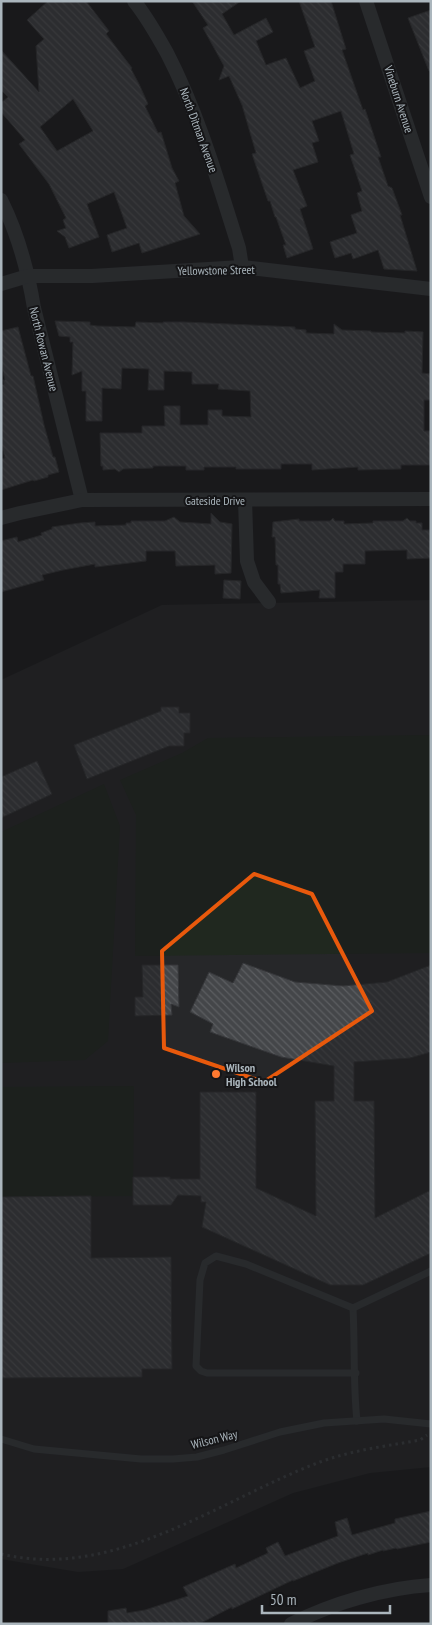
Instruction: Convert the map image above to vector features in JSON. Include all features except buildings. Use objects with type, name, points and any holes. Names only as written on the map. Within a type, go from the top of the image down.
[{"type":"street","name":"North Ditman Avenue","points":[[134,1],[162,44],[195,114],[240,248],[242,267]]},
{"type":"street","name":"Vineburn Avenue","points":[[366,1],[431,197]]},
{"type":"street","name":"North Rowan Avenue","points":[[1,200],[11,219],[28,276],[34,308],[82,500]]},
{"type":"street","name":"Yellowstone Street","points":[[1,284],[28,276],[92,276],[242,267],[431,289]]},
{"type":"street","name":"Gateside Drive","points":[[1,518],[20,512],[82,500],[431,499]]},
{"type":"street","points":[[246,500],[247,561],[254,582],[269,602]]},
{"type":"street","points":[[291,1624],[362,1597],[416,1586],[431,1585]]},
{"type":"lane","points":[[356,1373],[200,1371],[196,1366],[199,1289],[205,1264],[216,1256],[246,1264],[354,1308],[431,1271]]},
{"type":"lane","points":[[354,1308],[356,1373],[354,1394],[357,1421]]},
{"type":"lane","name":"Wilson Way","points":[[1,1439],[34,1449],[141,1459],[173,1459],[197,1457],[280,1432],[324,1423],[384,1419],[431,1424]]},
{"type":"path","points":[[1,1554],[45,1559],[80,1557],[118,1549],[167,1531],[265,1485],[322,1462],[363,1450],[420,1440],[431,1432]]},
{"type":"highlighted area","points":[[254,874],[312,894],[372,1011],[264,1082],[164,1048],[162,951]]},
{"type":"shaded area","name":"Wilson High School","points":[[431,600],[431,1467],[370,1473],[293,1493],[123,1569],[78,1572],[1,1559],[1,680],[162,605]]},
{"type":"shaded area","points":[[431,735],[431,953],[135,956],[136,815],[120,780],[182,753],[208,738]]},
{"type":"shaded area","points":[[104,784],[120,826],[108,1041],[85,1060],[1,1063],[1,832]]},
{"type":"shaded area","points":[[134,1086],[133,1196],[1,1197],[1,1087]]},
{"type":"place","name":"Wilson High School","points":[[216,1074]]}]
